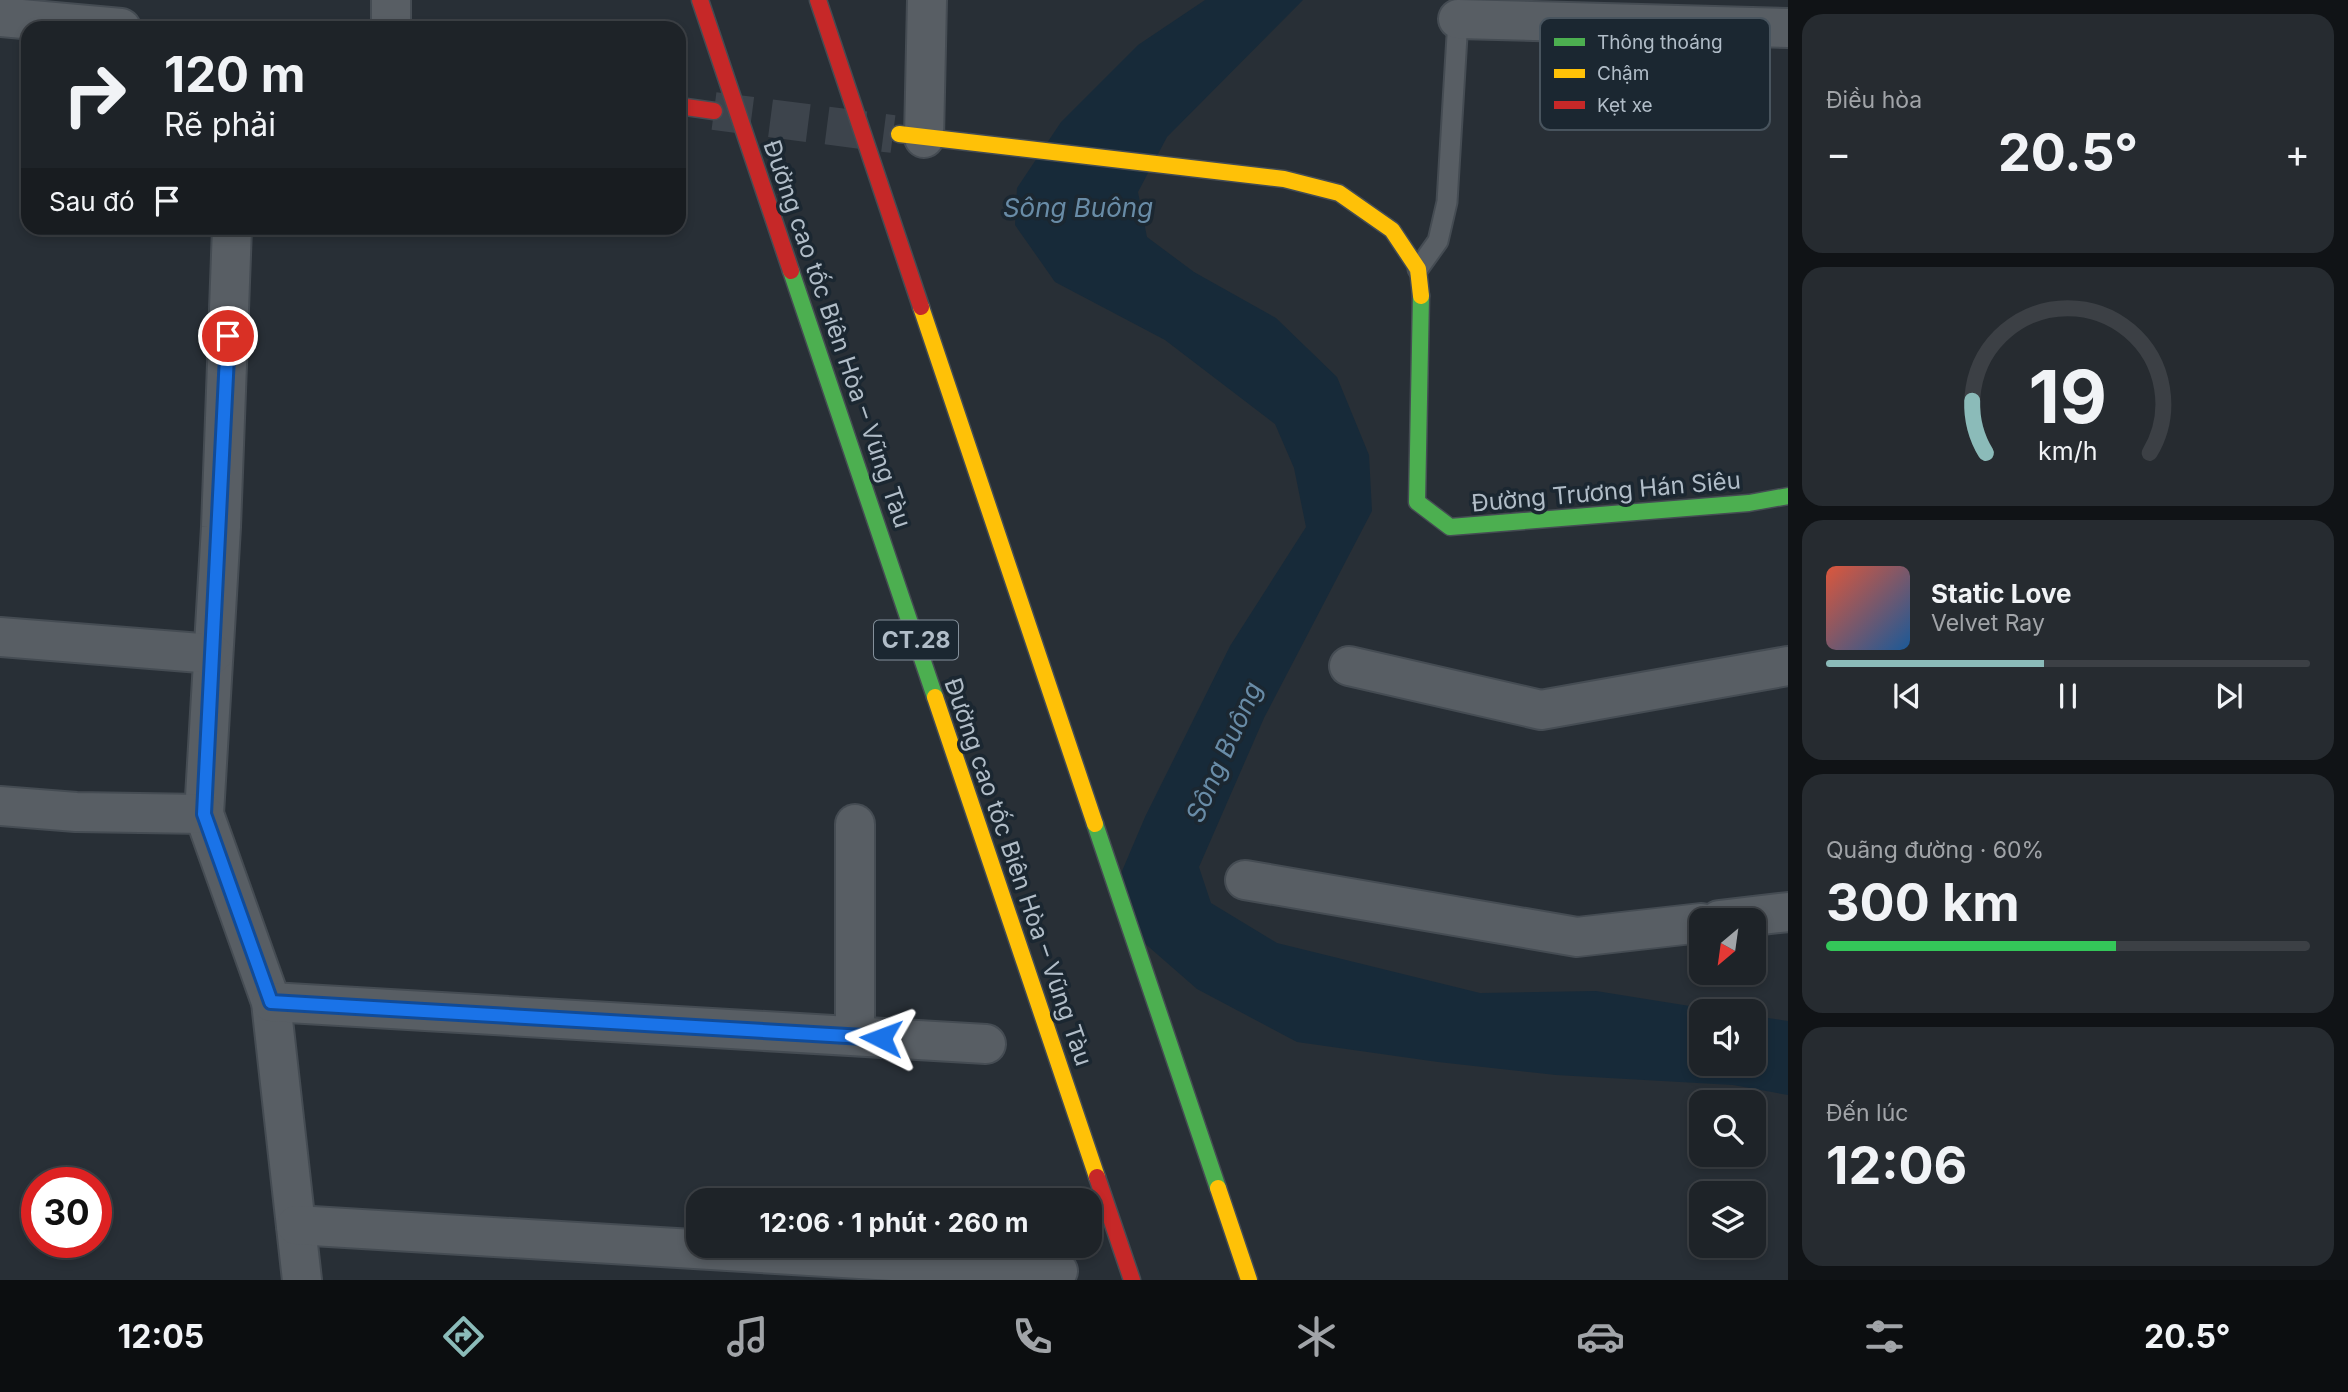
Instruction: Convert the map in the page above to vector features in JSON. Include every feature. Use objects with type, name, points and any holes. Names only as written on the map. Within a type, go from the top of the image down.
[{"type":"main road","name":"Đường cao tốc Biên Hòa – Vũng Tàu","points":[[700,0],[1132,1280]]},
{"type":"main road","points":[[818,0],[1250,1280]]},
{"type":"main road","points":[[686,107],[714,111]]},
{"type":"main road","points":[[911,136],[1284,179],[1339,193],[1392,230],[1418,269]]},
{"type":"main road","name":"Đường Trương Hán Siêu","points":[[1418,269],[1422,337],[1417,502],[1450,527],[1749,503],[1788,496]]},
{"type":"street","points":[[391,0],[391,21]]},
{"type":"street","points":[[911,136],[927,0]]},
{"type":"street","points":[[0,17],[44,21]]},
{"type":"street","points":[[1458,19],[1540,21]]},
{"type":"street","points":[[1770,28],[1788,28]]},
{"type":"street","points":[[232,235],[204,814],[271,1002],[302,1280]]},
{"type":"street","points":[[0,637],[213,654]]},
{"type":"street","points":[[1349,666],[1541,710],[1788,666]]},
{"type":"street","points":[[0,806],[76,813],[204,814]]},
{"type":"street","points":[[855,824],[855,1036]]},
{"type":"street","points":[[1245,880],[1577,937],[1689,924]]},
{"type":"street","points":[[1766,915],[1788,912]]},
{"type":"street","points":[[271,1002],[986,1044]]},
{"type":"street","points":[[296,1224],[1058,1271]]},
{"type":"lane","points":[[1418,269],[1438,242],[1447,202],[1458,19]]},
{"type":"water","name":"Sông Buông","points":[[1205,0],[1303,0],[1167,137],[1138,192],[1147,237],[1194,272],[1276,318],[1337,377],[1369,455],[1372,511],[1264,718],[1199,867],[1211,903],[1277,943],[1480,993],[1596,991],[1689,1006],[1689,1076],[1766,1076],[1766,1018],[1788,1021],[1788,1095],[1733,1085],[1556,1075],[1297,1042],[1197,989],[1126,927],[1111,897],[1145,817],[1230,646],[1306,527],[1294,468],[1275,424],[1165,340],[1055,282],[1015,225],[1017,188],[1061,122],[1138,45]]},
{"type":"tunnel","points":[[714,111],[893,134]]},
{"type":"traffic: fast","points":[[791,271],[935,697]]},
{"type":"traffic: fast","points":[[1421,296],[1417,502],[1450,527],[1749,503],[1788,496]]},
{"type":"traffic: fast","points":[[1095,824],[1218,1188]]},
{"type":"traffic: slow","points":[[899,134],[1284,179],[1339,193],[1392,230],[1418,269],[1421,296]]},
{"type":"traffic: slow","points":[[921,307],[1095,824]]},
{"type":"traffic: slow","points":[[935,697],[1097,1177]]},
{"type":"traffic: slow","points":[[1218,1188],[1249,1280]]},
{"type":"traffic: jam","points":[[700,0],[791,271]]},
{"type":"traffic: jam","points":[[818,0],[921,307]]},
{"type":"traffic: jam","points":[[686,107],[714,111]]},
{"type":"traffic: jam","points":[[1097,1177],[1132,1280]]},
{"type":"route","points":[[228,336],[221,527],[204,814],[271,1002],[881,1038]]}]
